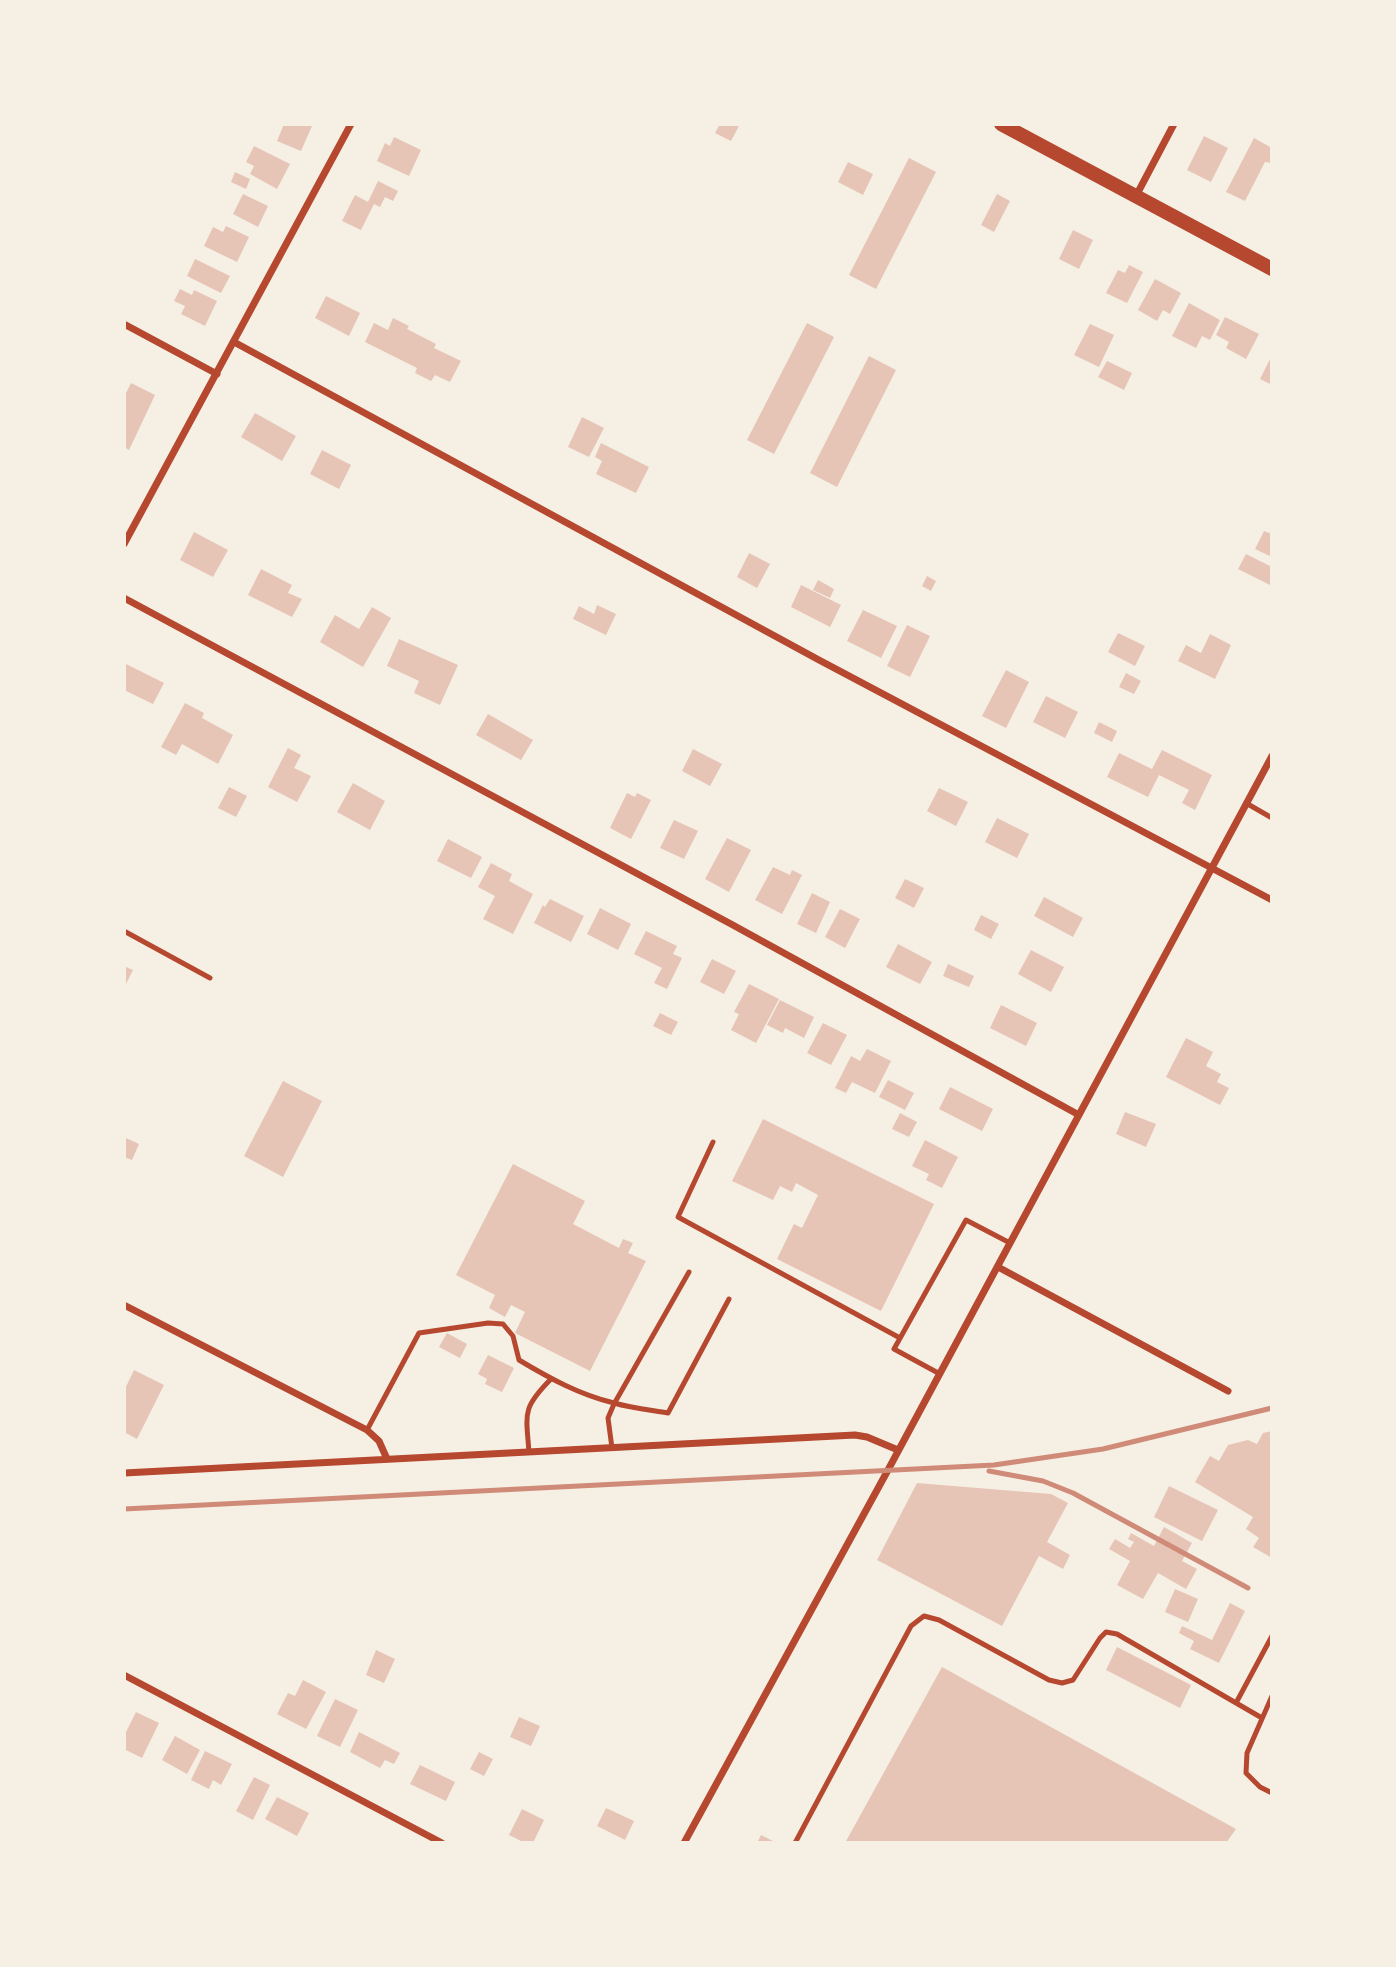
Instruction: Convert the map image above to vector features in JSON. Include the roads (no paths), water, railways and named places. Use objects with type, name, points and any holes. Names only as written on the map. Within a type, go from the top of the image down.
[{"type":"main road","points":[[1001,124],[1272,269]]},
{"type":"street","points":[[124,544],[351,124]]},
{"type":"street","points":[[1136,196],[1174,124]]},
{"type":"street","points":[[124,324],[217,374]]},
{"type":"street","points":[[234,342],[818,660],[1272,900]]},
{"type":"street","points":[[124,597],[1079,1115]]},
{"type":"street","points":[[684,1843],[998,1267],[1272,756]]},
{"type":"street","points":[[998,1267],[1228,1391]]},
{"type":"street","points":[[124,1305],[366,1430],[379,1441],[387,1459]]},
{"type":"street","points":[[124,1473],[855,1435],[898,1450]]},
{"type":"street","points":[[124,1675],[442,1843]]},
{"type":"lane","points":[[1246,803],[1272,818]]},
{"type":"lane","points":[[124,931],[210,978]]},
{"type":"lane","points":[[713,1142],[678,1217],[900,1338]]},
{"type":"lane","points":[[940,1374],[894,1349],[966,1220],[1010,1244]]},
{"type":"lane","points":[[612,1448],[608,1418],[614,1404],[689,1272]]},
{"type":"lane","points":[[366,1430],[419,1333],[488,1323],[503,1324],[513,1336],[519,1360],[551,1379],[614,1404],[668,1413],[729,1299]]},
{"type":"lane","points":[[529,1452],[526,1412],[534,1396],[551,1379]]},
{"type":"lane","points":[[795,1843],[911,1626],[924,1616],[939,1620],[1049,1680],[1062,1683],[1073,1680],[1106,1632],[1117,1634],[1262,1718]]},
{"type":"lane","points":[[1236,1703],[1272,1636]]},
{"type":"lane","points":[[1272,1696],[1247,1753],[1246,1773],[1260,1787],[1272,1793]]},
{"type":"railway","points":[[124,1509],[994,1465],[1103,1449],[1272,1408]]},
{"type":"railway","points":[[989,1471],[1043,1481],[1073,1493],[1248,1588]]}]
